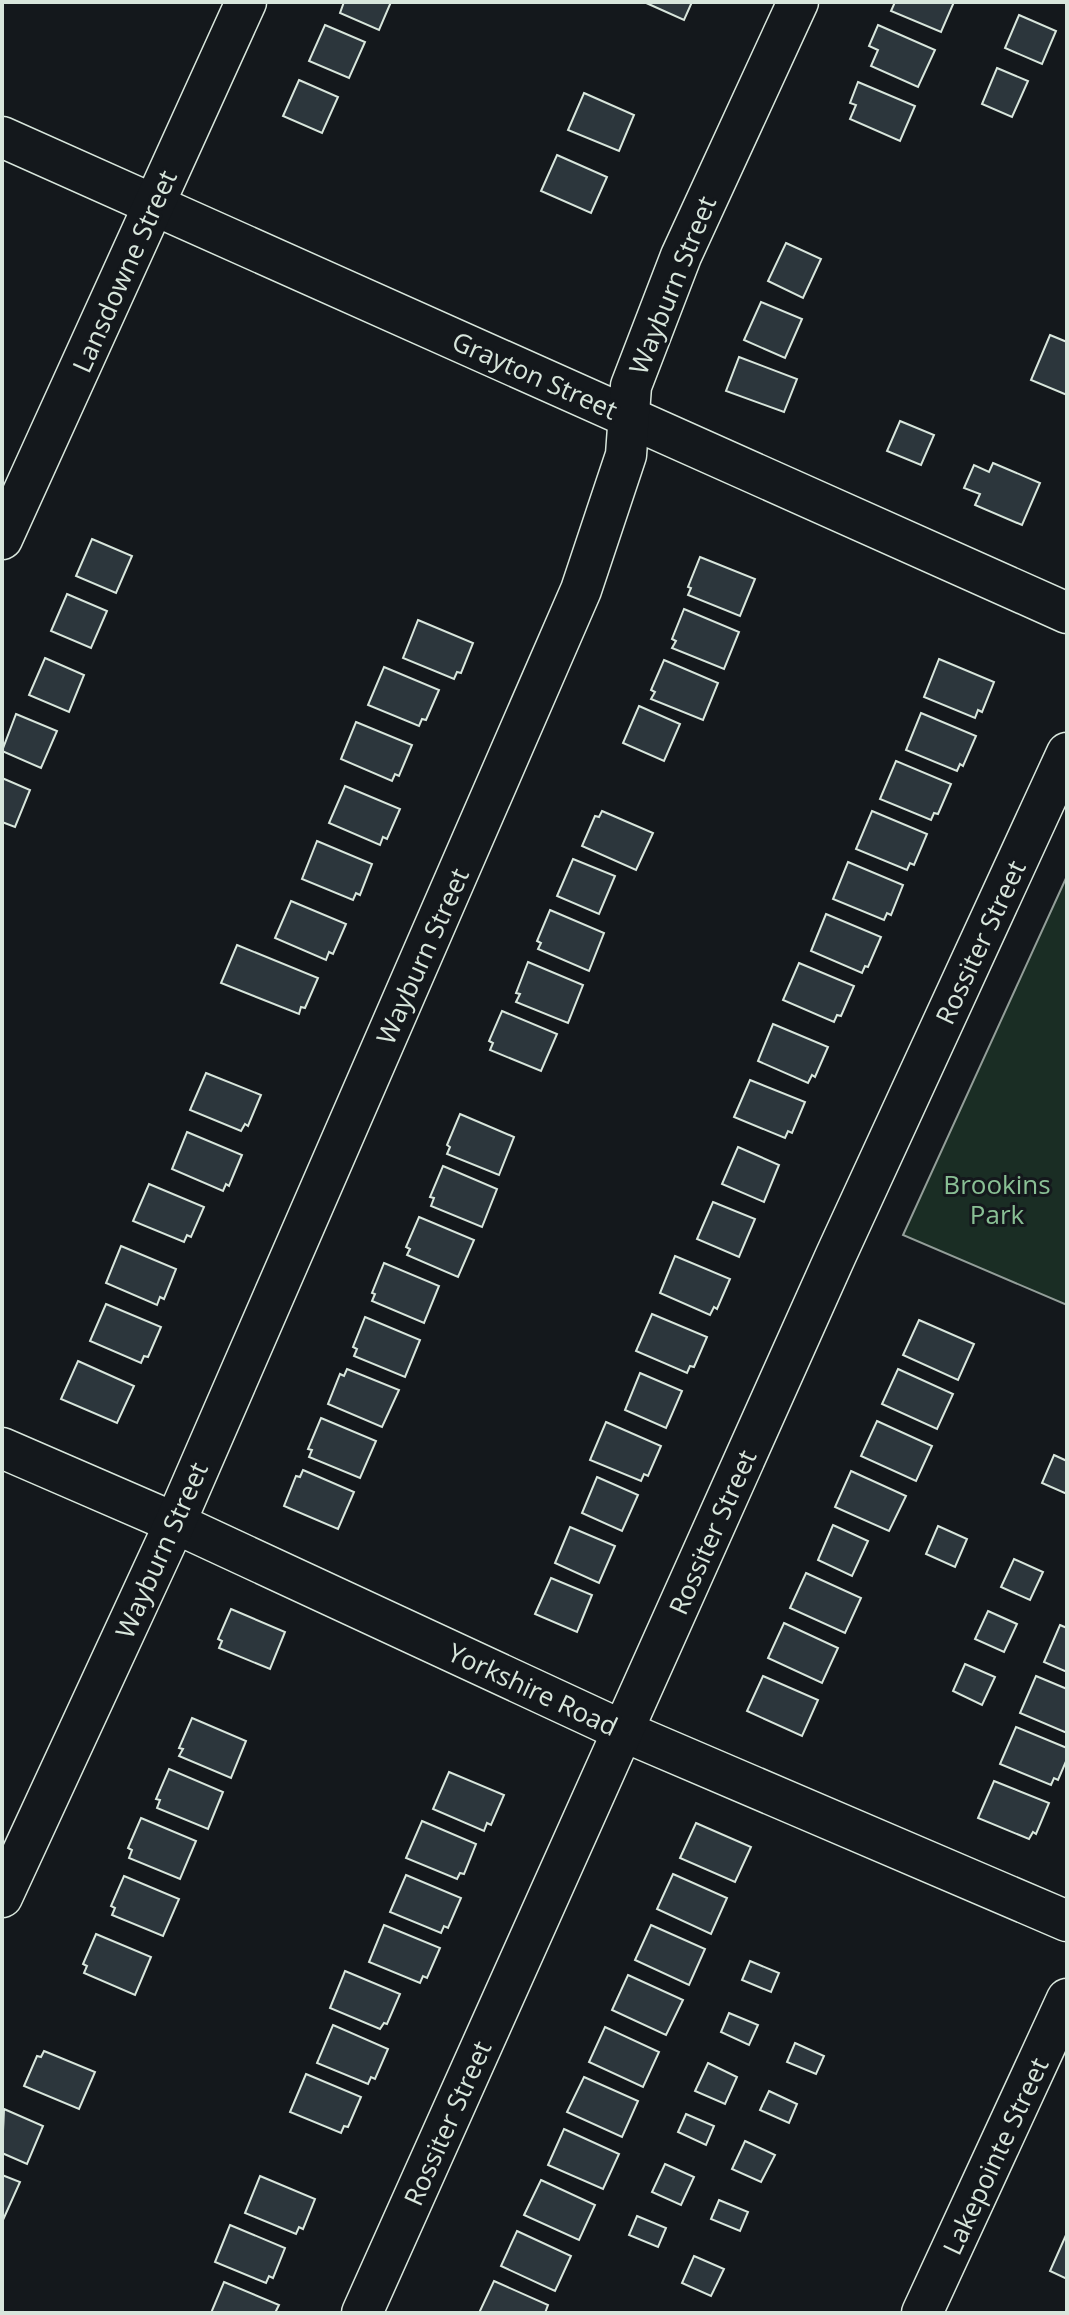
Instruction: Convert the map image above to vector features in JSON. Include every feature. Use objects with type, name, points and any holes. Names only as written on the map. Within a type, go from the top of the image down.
[{"type":"street","name":"Lansdowne Street","points":[[2,539],[246,2]]},
{"type":"street","name":"Wayburn Street","points":[[2,1897],[175,1523],[581,590],[626,455],[631,386],[681,256],[798,2]]},
{"type":"street","name":"Grayton Street","points":[[2,137],[1067,613]]},
{"type":"street","name":"Rossiter Street","points":[[362,2313],[836,1255],[1067,753]]},
{"type":"street","name":"Yorkshire Road","points":[[2,1448],[175,1523],[623,1731],[1067,1921]]},
{"type":"street","name":"Lakepointe Street","points":[[922,2313],[1067,1999]]},
{"type":"green space","name":"Brookins Park","points":[[1067,876],[1067,1305],[903,1235]]},
{"type":"building","points":[[344,2],[391,2],[379,30],[340,13]]},
{"type":"building","points":[[644,2],[692,2],[684,20]]},
{"type":"building","points":[[895,2],[954,2],[941,32],[891,11]]},
{"type":"building","points":[[1019,15],[1056,31],[1042,64],[1005,48]]},
{"type":"building","points":[[325,25],[365,42],[349,78],[309,61]]},
{"type":"building","points":[[878,25],[935,50],[918,87],[871,66],[878,50],[869,46]]},
{"type":"building","points":[[997,68],[1028,81],[1012,117],[982,104]]},
{"type":"building","points":[[299,80],[338,97],[322,133],[283,116]]},
{"type":"building","points":[[858,82],[915,106],[900,141],[850,119],[856,105],[850,103]]},
{"type":"building","points":[[584,93],[634,115],[619,151],[568,130]]},
{"type":"building","points":[[557,155],[607,177],[591,213],[541,191]]},
{"type":"building","points":[[786,243],[821,259],[803,298],[768,281]]},
{"type":"building","points":[[761,302],[802,319],[785,358],[744,340]]},
{"type":"building","points":[[1050,335],[1067,342],[1067,395],[1031,380]]},
{"type":"building","points":[[739,357],[797,379],[784,412],[726,391]]},
{"type":"building","points":[[900,421],[934,435],[921,465],[887,451]]},
{"type":"building","points":[[993,463],[1040,483],[1022,525],[975,505],[980,494],[964,488],[974,465],[989,472]]},
{"type":"building","points":[[92,539],[132,556],[116,593],[76,576]]},
{"type":"building","points":[[700,557],[755,579],[740,616],[688,595],[691,588],[688,587]]},
{"type":"building","points":[[67,594],[107,611],[91,648],[51,631]]},
{"type":"building","points":[[684,609],[739,632],[724,669],[672,648],[676,641],[672,639]]},
{"type":"building","points":[[418,620],[473,643],[461,673],[457,672],[454,679],[403,658]]},
{"type":"building","points":[[45,658],[84,675],[69,712],[29,695]]},
{"type":"building","points":[[939,659],[994,682],[982,712],[978,710],[975,718],[924,697]]},
{"type":"building","points":[[664,660],[718,683],[703,720],[651,699],[655,692],[651,690]]},
{"type":"building","points":[[384,667],[439,690],[426,720],[422,719],[419,726],[368,705]]},
{"type":"building","points":[[639,706],[680,724],[664,761],[623,743]]},
{"type":"building","points":[[921,713],[976,736],[963,766],[960,764],[957,771],[906,750]]},
{"type":"building","points":[[16,714],[57,731],[41,768],[2,751]]},
{"type":"building","points":[[356,722],[412,745],[399,776],[395,774],[392,781],[341,759]]},
{"type":"building","points":[[896,761],[951,784],[938,814],[934,813],[931,820],[880,799]]},
{"type":"building","points":[[2,778],[30,790],[15,827],[2,822]]},
{"type":"building","points":[[345,786],[400,809],[387,839],[383,837],[380,845],[329,823]]},
{"type":"building","points":[[602,811],[653,833],[636,870],[582,846],[595,816],[599,817]]},
{"type":"building","points":[[872,811],[927,834],[914,865],[910,863],[907,870],[856,849]]},
{"type":"building","points":[[317,841],[372,864],[360,895],[356,893],[353,900],[302,879]]},
{"type":"building","points":[[573,859],[615,876],[599,914],[557,896]]},
{"type":"building","points":[[848,862],[903,885],[891,915],[887,913],[884,920],[833,899]]},
{"type":"building","points":[[291,901],[346,924],[333,954],[329,952],[326,960],[275,938]]},
{"type":"building","points":[[550,910],[604,933],[589,971],[538,949],[541,943],[537,941]]},
{"type":"building","points":[[826,914],[881,937],[868,967],[865,966],[862,973],[811,951]]},
{"type":"building","points":[[237,945],[318,978],[305,1008],[301,1007],[299,1014],[221,983]]},
{"type":"building","points":[[528,962],[583,985],[568,1023],[516,1002],[520,994],[516,993]]},
{"type":"building","points":[[799,963],[854,986],[841,1016],[837,1015],[834,1022],[783,1000]]},
{"type":"building","points":[[502,1011],[557,1034],[541,1071],[490,1050],[493,1043],[489,1041]]},
{"type":"building","points":[[773,1024],[828,1047],[815,1077],[812,1075],[808,1083],[758,1061]]},
{"type":"building","points":[[206,1073],[261,1095],[248,1126],[245,1124],[241,1131],[190,1110]]},
{"type":"building","points":[[750,1080],[805,1102],[792,1133],[788,1131],[785,1138],[734,1117]]},
{"type":"building","points":[[460,1114],[514,1137],[499,1175],[447,1154],[450,1147],[447,1145]]},
{"type":"building","points":[[187,1132],[242,1155],[229,1186],[226,1184],[223,1191],[172,1169]]},
{"type":"building","points":[[738,1147],[779,1165],[764,1202],[722,1184]]},
{"type":"building","points":[[443,1166],[497,1189],[482,1227],[431,1206],[434,1198],[430,1197]]},
{"type":"building","points":[[149,1184],[204,1207],[191,1237],[187,1235],[184,1242],[133,1221]]},
{"type":"building","points":[[713,1202],[755,1219],[739,1257],[697,1239]]},
{"type":"building","points":[[419,1217],[474,1240],[458,1277],[407,1255],[410,1249],[406,1247]]},
{"type":"building","points":[[121,1246],[176,1269],[164,1299],[160,1297],[157,1305],[106,1283]]},
{"type":"building","points":[[675,1256],[730,1279],[717,1309],[714,1307],[710,1315],[660,1293]]},
{"type":"building","points":[[384,1263],[439,1286],[424,1323],[372,1301],[375,1294],[372,1293]]},
{"type":"building","points":[[106,1304],[161,1327],[148,1357],[144,1356],[141,1363],[90,1341]]},
{"type":"building","points":[[652,1314],[707,1337],[694,1367],[690,1366],[687,1373],[636,1351]]},
{"type":"building","points":[[365,1317],[420,1340],[405,1377],[354,1356],[357,1349],[353,1347]]},
{"type":"building","points":[[919,1320],[974,1344],[958,1380],[903,1355]]},
{"type":"building","points":[[78,1361],[134,1386],[117,1423],[61,1399]]},
{"type":"building","points":[[347,1369],[399,1390],[382,1427],[328,1404],[340,1374],[344,1376]]},
{"type":"building","points":[[898,1369],[953,1394],[937,1429],[882,1404]]},
{"type":"building","points":[[640,1373],[682,1391],[666,1428],[625,1410]]},
{"type":"building","points":[[321,1418],[376,1441],[360,1478],[309,1457],[312,1450],[308,1449]]},
{"type":"building","points":[[877,1421],[932,1446],[916,1481],[861,1456]]},
{"type":"building","points":[[606,1422],[661,1446],[648,1476],[644,1474],[641,1481],[590,1460]]},
{"type":"building","points":[[1054,1455],[1067,1461],[1067,1494],[1042,1483]]},
{"type":"building","points":[[303,1470],[354,1492],[338,1529],[284,1506],[296,1476],[300,1477]]},
{"type":"building","points":[[851,1471],[906,1496],[889,1531],[835,1507]]},
{"type":"building","points":[[597,1477],[638,1495],[622,1531],[582,1513]]},
{"type":"building","points":[[833,1525],[868,1541],[852,1576],[818,1560]]},
{"type":"building","points":[[938,1526],[967,1539],[955,1567],[926,1554]]},
{"type":"building","points":[[570,1527],[615,1546],[599,1583],[555,1563]]},
{"type":"building","points":[[1014,1559],[1043,1572],[1030,1600],[1001,1587]]},
{"type":"building","points":[[806,1573],[861,1598],[845,1633],[790,1608]]},
{"type":"building","points":[[551,1578],[592,1595],[577,1632],[535,1614]]},
{"type":"building","points":[[231,1609],[285,1632],[270,1669],[219,1648],[222,1641],[218,1639]]},
{"type":"building","points":[[988,1611],[1017,1624],[1004,1652],[975,1639]]},
{"type":"building","points":[[784,1623],[838,1648],[822,1683],[768,1658]]},
{"type":"building","points":[[1060,1625],[1067,1628],[1067,1672],[1044,1662]]},
{"type":"building","points":[[965,1664],[995,1677],[982,1705],[953,1691]]},
{"type":"building","points":[[763,1676],[818,1700],[802,1736],[747,1711]]},
{"type":"building","points":[[1036,1676],[1067,1689],[1067,1733],[1020,1713]]},
{"type":"building","points":[[192,1718],[246,1741],[231,1778],[179,1756],[183,1749],[179,1748]]},
{"type":"building","points":[[1016,1727],[1067,1748],[1067,1759],[1058,1780],[1054,1778],[1051,1785],[1000,1764]]},
{"type":"building","points":[[169,1769],[223,1792],[208,1829],[157,1808],[160,1800],[156,1799]]},
{"type":"building","points":[[449,1772],[504,1795],[491,1825],[487,1823],[484,1831],[433,1809]]},
{"type":"building","points":[[994,1781],[1049,1803],[1036,1834],[1033,1832],[1029,1839],[978,1818]]},
{"type":"building","points":[[141,1818],[196,1841],[180,1879],[129,1858],[132,1850],[128,1848]]},
{"type":"building","points":[[422,1821],[476,1844],[464,1874],[460,1873],[457,1879],[406,1858]]},
{"type":"building","points":[[696,1823],[751,1847],[735,1882],[680,1858]]},
{"type":"building","points":[[673,1874],[727,1898],[711,1934],[657,1909]]},
{"type":"building","points":[[406,1875],[461,1898],[448,1928],[444,1926],[441,1933],[390,1912]]},
{"type":"building","points":[[124,1876],[179,1899],[163,1936],[112,1915],[115,1908],[111,1906]]},
{"type":"building","points":[[384,1925],[440,1948],[427,1978],[423,1976],[420,1983],[369,1962]]},
{"type":"building","points":[[651,1925],[705,1949],[689,1985],[635,1960]]},
{"type":"building","points":[[96,1934],[151,1957],[135,1995],[84,1973],[87,1966],[83,1964]]},
{"type":"building","points":[[750,1961],[779,1973],[771,1992],[742,1980]]},
{"type":"building","points":[[345,1971],[400,1994],[387,2024],[384,2023],[380,2029],[330,2008]]},
{"type":"building","points":[[628,1975],[683,2000],[666,2035],[612,2010]]},
{"type":"building","points":[[729,2013],[758,2025],[749,2045],[721,2032]]},
{"type":"building","points":[[333,2025],[388,2049],[375,2079],[371,2077],[368,2084],[317,2063]]},
{"type":"building","points":[[605,2027],[659,2052],[643,2087],[589,2062]]},
{"type":"building","points":[[795,2043],[824,2056],[816,2074],[787,2062]]},
{"type":"building","points":[[44,2051],[95,2072],[79,2109],[24,2086],[37,2056],[41,2057]]},
{"type":"building","points":[[708,2063],[737,2077],[725,2104],[695,2091]]},
{"type":"building","points":[[306,2074],[361,2097],[348,2127],[344,2126],[341,2133],[290,2112]]},
{"type":"building","points":[[584,2077],[638,2101],[622,2137],[567,2112]]},
{"type":"building","points":[[769,2091],[797,2104],[789,2123],[760,2110]]},
{"type":"building","points":[[4,2109],[43,2126],[27,2164],[2,2153]]},
{"type":"building","points":[[686,2114],[714,2126],[706,2145],[678,2132]]},
{"type":"building","points":[[564,2129],[619,2154],[603,2189],[548,2165]]},
{"type":"building","points":[[745,2141],[775,2155],[761,2182],[732,2169]]},
{"type":"building","points":[[665,2164],[694,2177],[681,2205],[652,2192]]},
{"type":"building","points":[[2,2175],[20,2182],[3,2220],[2,2220]]},
{"type":"building","points":[[260,2176],[315,2199],[303,2229],[299,2227],[296,2234],[245,2213]]},
{"type":"building","points":[[541,2180],[595,2205],[579,2240],[524,2215]]},
{"type":"building","points":[[719,2200],[748,2212],[740,2231],[711,2219]]},
{"type":"building","points":[[637,2216],[666,2228],[658,2247],[629,2235]]},
{"type":"building","points":[[230,2225],[285,2248],[273,2278],[269,2276],[266,2283],[215,2262]]},
{"type":"building","points":[[517,2231],[571,2256],[555,2291],[501,2266]]},
{"type":"building","points":[[1067,2236],[1067,2279],[1050,2271]]},
{"type":"building","points":[[694,2256],[724,2269],[711,2296],[682,2283]]},
{"type":"building","points":[[494,2281],[548,2305],[545,2313],[479,2313]]},
{"type":"building","points":[[224,2282],[279,2305],[275,2313],[211,2313]]}]
